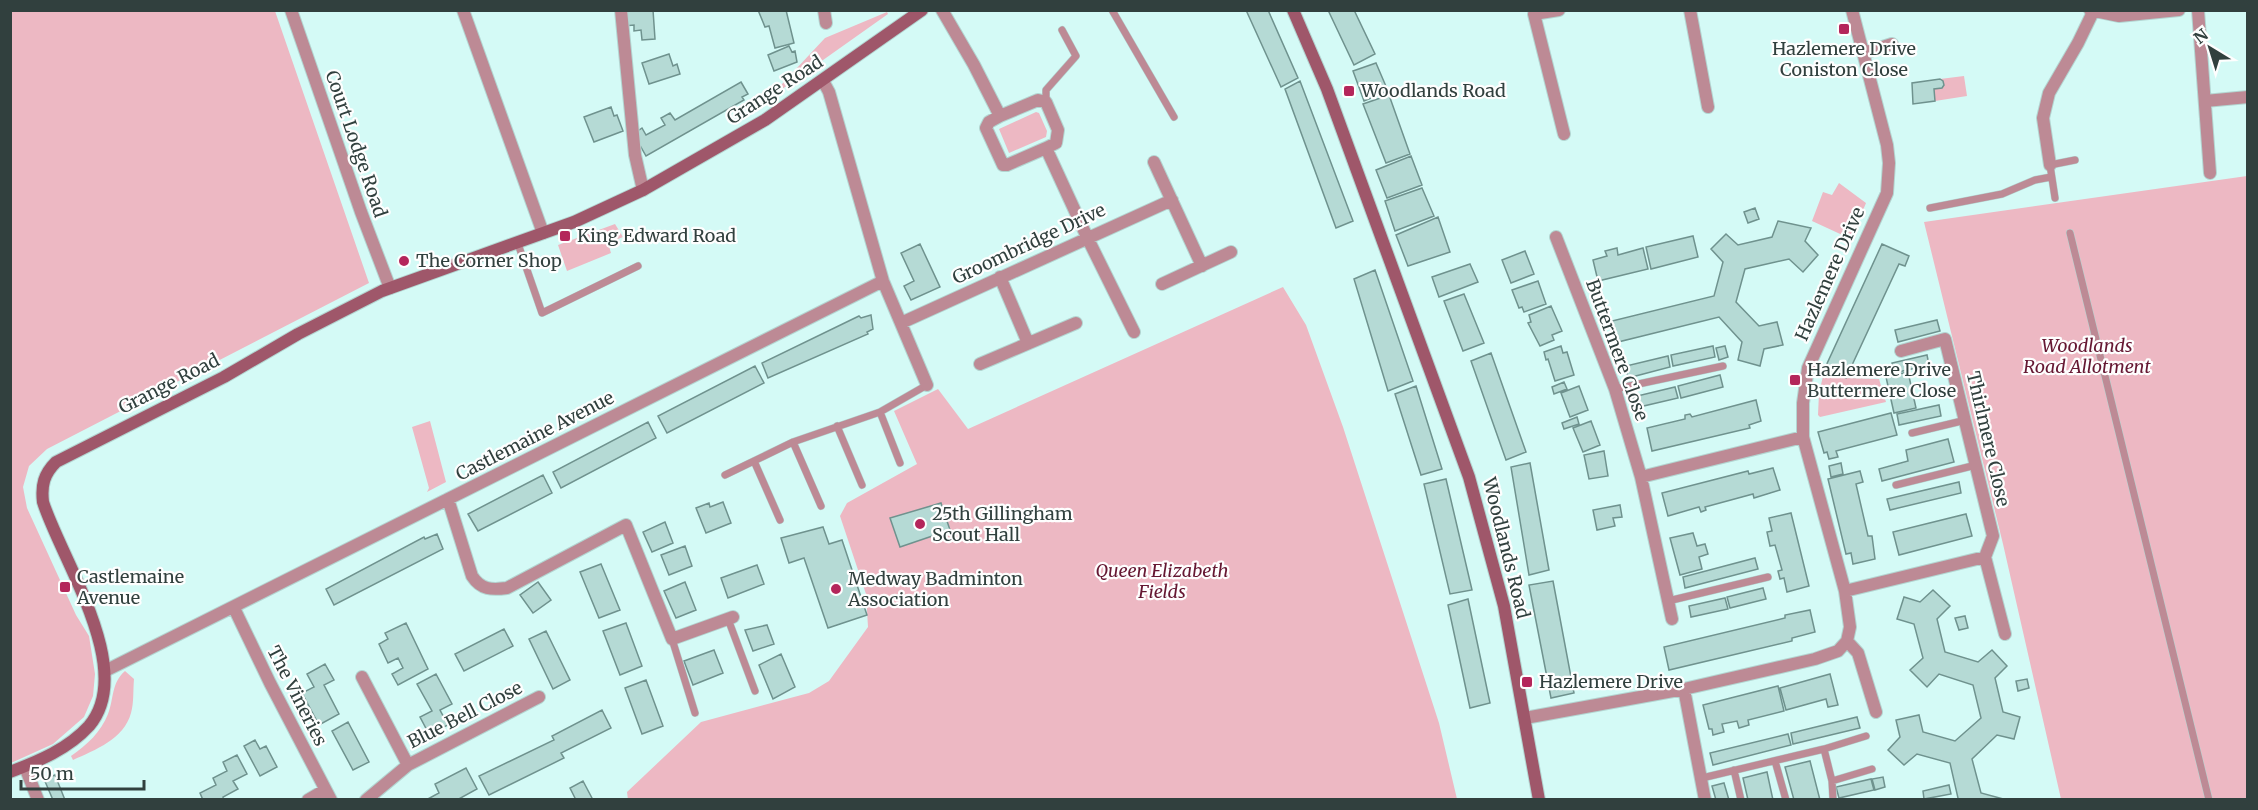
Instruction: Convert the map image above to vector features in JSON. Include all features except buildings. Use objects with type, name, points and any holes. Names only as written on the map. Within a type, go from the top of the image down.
[{"type":"street","name":"Court Lodge Road","points":[[291,10],[361,213],[390,288]]},
{"type":"street","points":[[464,10],[543,232]]},
{"type":"street","points":[[621,10],[635,155],[643,190]]},
{"type":"street","name":"Grange Road","points":[[10,772],[52,754],[73,741],[90,724],[101,705],[105,671],[95,626],[44,504],[42,485],[48,470],[63,458],[200,389],[295,335],[390,288],[590,215],[643,190],[755,126],[823,81],[922,10]]},
{"type":"street","points":[[942,10],[1000,116]]},
{"type":"street","name":"Woodlands Road","points":[[1293,10],[1327,89],[1469,477],[1503,606],[1539,800]]},
{"type":"street","points":[[1560,10],[1534,14],[1564,134]]},
{"type":"street","points":[[1690,10],[1708,107]]},
{"type":"street","name":"Hazlemere Drive","points":[[1847,641],[1850,627],[1845,591],[1803,437],[1803,403],[1808,369],[1887,192],[1889,163],[1887,145],[1852,10]]},
{"type":"street","points":[[2050,171],[2043,118],[2049,93],[2078,44],[2092,11],[2119,16],[2179,10]]},
{"type":"street","points":[[2198,10],[2210,173]]},
{"type":"street","points":[[1864,53],[1892,44]]},
{"type":"street","points":[[823,81],[830,92],[883,281],[927,385]]},
{"type":"street","points":[[2205,101],[2247,97]]},
{"type":"street","points":[[1038,100],[1046,102],[1059,135],[1056,143],[1003,165],[986,126],[1000,116],[1038,100]]},
{"type":"street","points":[[1046,148],[1086,237],[1134,332]]},
{"type":"street","points":[[1154,162],[1202,266]]},
{"type":"street","name":"Groombridge Drive","points":[[901,322],[1172,200]]},
{"type":"street","name":"Buttermere Close","points":[[1556,237],[1616,389],[1641,477],[1672,619]]},
{"type":"street","points":[[1162,284],[1232,252]]},
{"type":"street","points":[[1000,277],[1028,343]]},
{"type":"street","name":"Castlemaine Avenue","points":[[105,671],[883,281]]},
{"type":"street","points":[[980,364],[1076,323]]},
{"type":"street","name":"Thirlmere Close","points":[[1901,351],[1945,339],[1993,537],[1985,557],[2005,634]]},
{"type":"street","points":[[1641,477],[1803,437]]},
{"type":"street","points":[[448,500],[471,576],[476,582],[492,590],[507,588],[626,525],[672,639],[730,618]]},
{"type":"street","points":[[1845,591],[1985,557]]},
{"type":"street","name":"The Vineries","points":[[234,608],[328,795]]},
{"type":"street","points":[[1525,718],[1684,689],[1815,659],[1838,651],[1847,641],[1858,653],[1876,712]]},
{"type":"street","name":"Blue Bell Close","points":[[362,677],[408,765]]},
{"type":"street","points":[[1684,689],[1705,800]]},
{"type":"street","name":"Blue Bell Close","points":[[366,800],[408,765],[539,698]]},
{"type":"street","points":[[25,766],[38,800]]},
{"type":"street","points":[[308,800],[328,795]]},
{"type":"lane","points":[[1112,10],[1174,117]]},
{"type":"lane","points":[[1046,102],[1046,90],[1076,57],[1062,30]]},
{"type":"lane","points":[[1929,208],[2002,194],[2075,160]]},
{"type":"lane","points":[[2050,171],[2055,198]]},
{"type":"lane","points":[[2070,233],[2209,800]]},
{"type":"lane","points":[[518,241],[542,313],[638,266]]},
{"type":"lane","points":[[1616,389],[1723,366]]},
{"type":"lane","points":[[725,475],[794,442],[880,412],[927,385]]},
{"type":"lane","points":[[880,412],[900,463]]},
{"type":"lane","points":[[1912,434],[1966,420]]},
{"type":"lane","points":[[837,426],[862,485]]},
{"type":"lane","points":[[794,442],[821,506]]},
{"type":"lane","points":[[754,461],[780,520]]},
{"type":"lane","points":[[1896,485],[1976,465]]},
{"type":"lane","points":[[1668,601],[1768,577]]},
{"type":"lane","points":[[730,618],[755,691]]},
{"type":"lane","points":[[672,639],[695,713]]},
{"type":"lane","points":[[1702,778],[1824,749],[1866,736]]},
{"type":"lane","points":[[1824,749],[1832,781],[1833,799]]},
{"type":"lane","points":[[1775,761],[1786,800]]},
{"type":"lane","points":[[1832,781],[1872,768]]},
{"type":"lane","points":[[1734,770],[1741,800]]},
{"type":"green space","points":[[11,10],[275,11],[369,283],[47,449],[29,466],[23,487],[27,508],[76,615],[89,636],[95,674],[93,696],[84,717],[53,744],[11,763]]},
{"type":"green space","points":[[887,12],[888,14],[768,99],[825,38]]},
{"type":"green space","points":[[1964,76],[1967,96],[1935,101],[1934,89],[1942,88],[1944,85],[1940,79]]},
{"type":"green space","points":[[1036,112],[1039,113],[1047,131],[1046,137],[1009,153],[999,129]]},
{"type":"green space","name":"Woodlands Road Allotment","points":[[2247,176],[2247,799],[2061,799],[2003,544],[1924,222]]},
{"type":"green space","points":[[1839,183],[1866,203],[1851,239],[1812,221],[1823,192],[1832,195]]},
{"type":"green space","points":[[615,224],[623,237],[608,243],[611,253],[567,271],[558,245]]},
{"type":"green space","name":"Queen Elizabeth Fields","points":[[1283,287],[1306,325],[1343,427],[1439,723],[1457,799],[628,800],[627,792],[701,722],[809,693],[829,681],[868,627],[866,594],[840,516],[847,503],[917,464],[894,411],[938,389],[968,429]]},
{"type":"green space","points":[[1825,368],[1846,378],[1879,379],[1886,402],[1820,417],[1818,415],[1819,393]]},
{"type":"green space","points":[[430,421],[446,482],[427,492],[429,488],[412,427]]},
{"type":"green space","points":[[125,671],[134,679],[133,705],[127,722],[122,730],[108,742],[73,760],[71,756],[88,743],[102,727],[117,681]]},
{"type":"place","name":"Hazlemere Drive Coniston Close","points":[[1844,29]]},
{"type":"place","name":"Woodlands Road","points":[[1349,91]]},
{"type":"place","name":"King Edward Road","points":[[565,236]]},
{"type":"place","name":"The Corner Shop","points":[[404,261]]},
{"type":"place","name":"Hazlemere Drive Buttermere Close","points":[[1795,380]]},
{"type":"place","name":"25th Gillingham Scout Hall","points":[[920,524]]},
{"type":"place","name":"Castlemaine Avenue","points":[[65,587]]},
{"type":"place","name":"Medway Badminton Association","points":[[836,589]]},
{"type":"place","name":"Hazlemere Drive","points":[[1527,682]]}]
